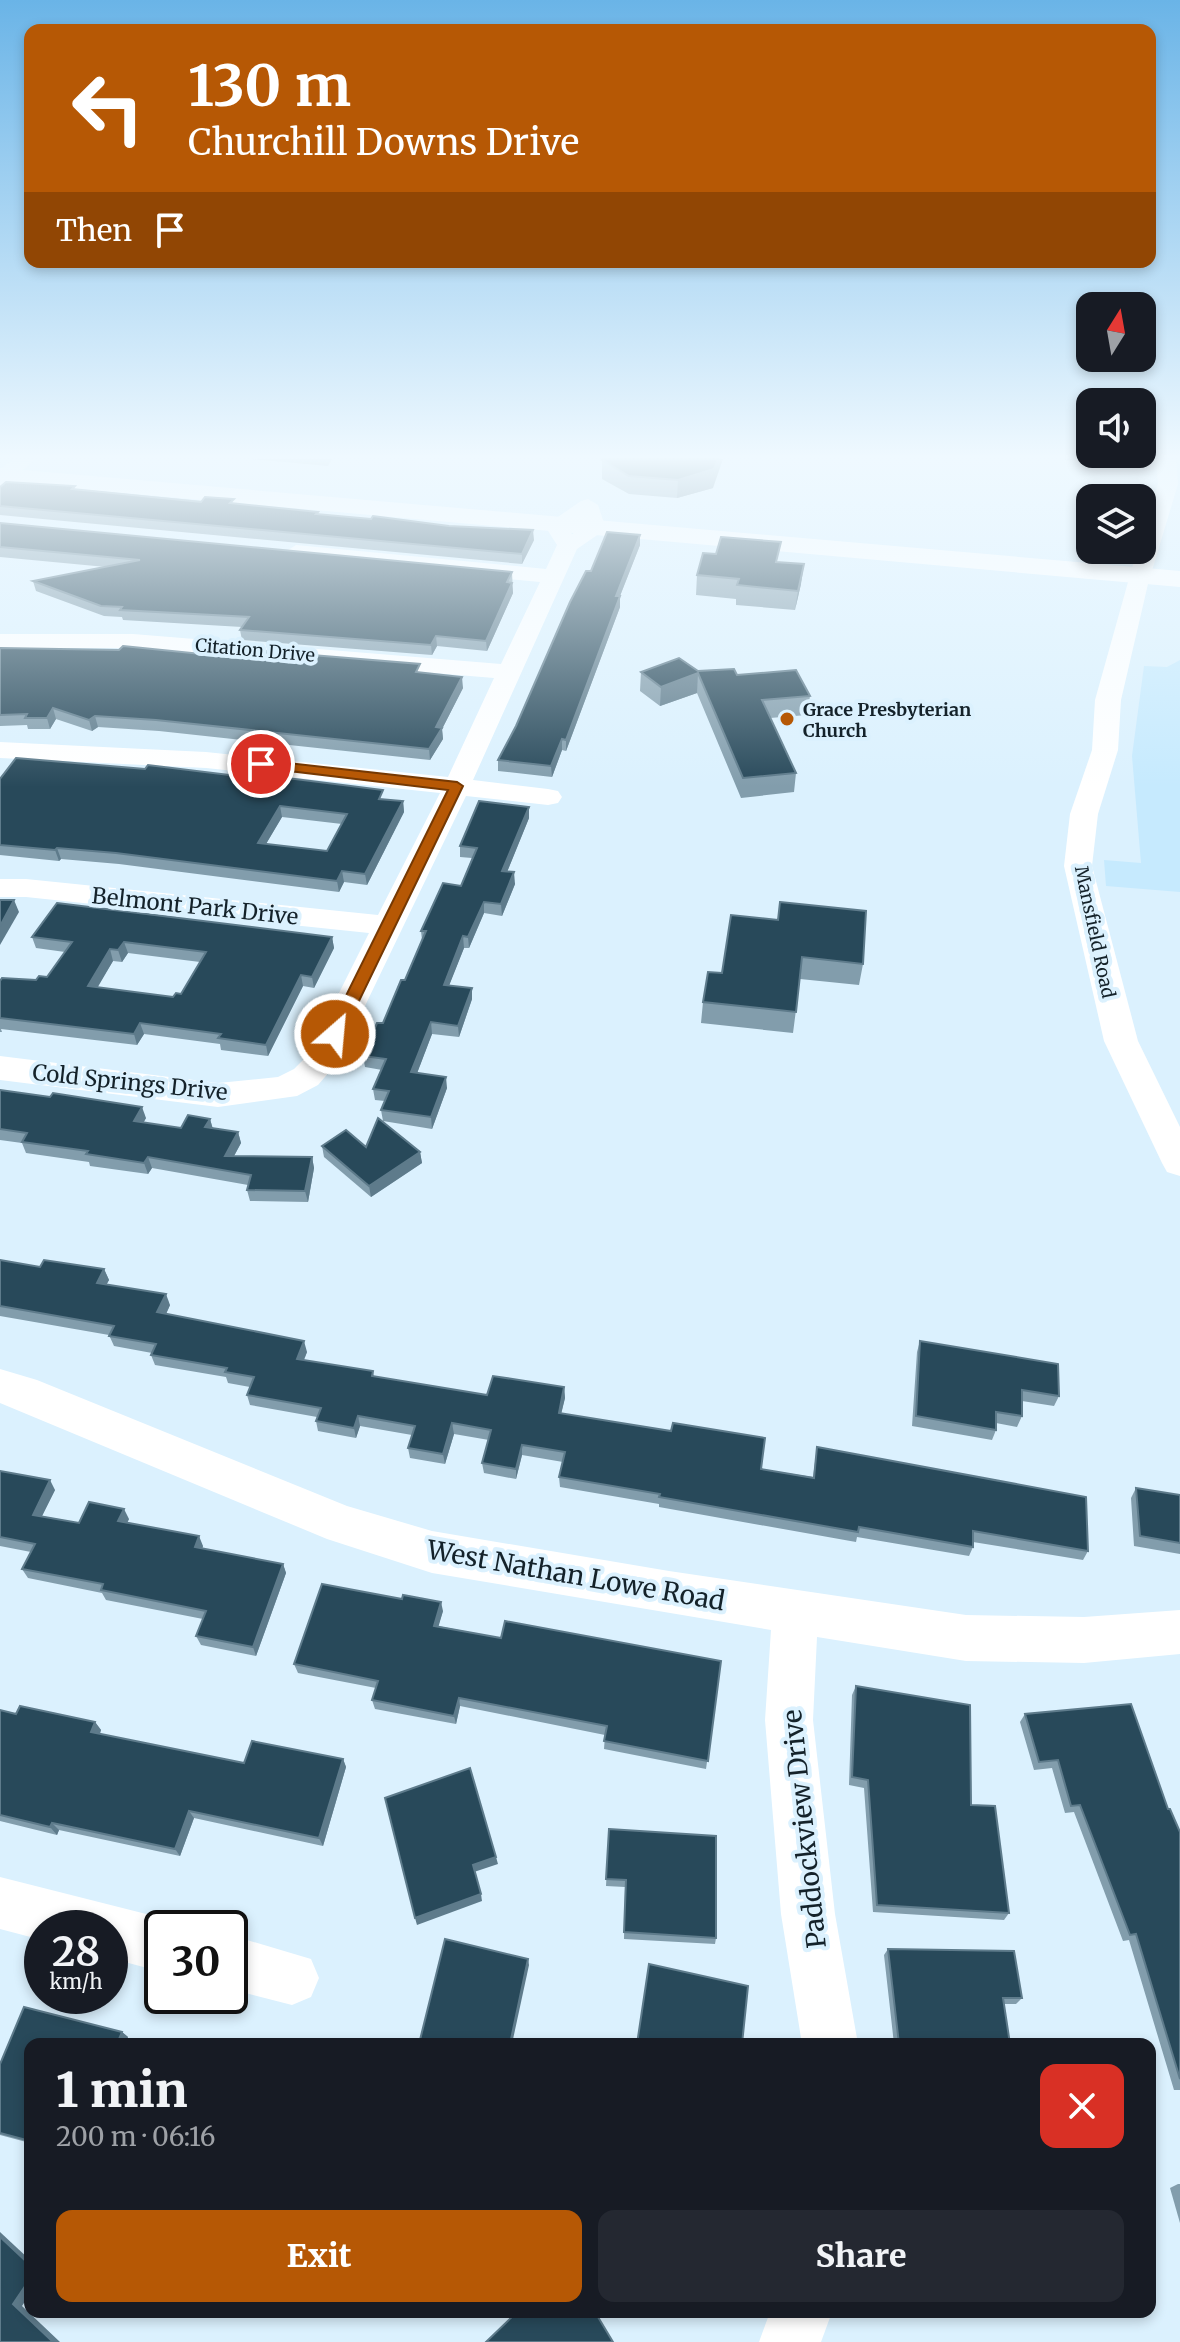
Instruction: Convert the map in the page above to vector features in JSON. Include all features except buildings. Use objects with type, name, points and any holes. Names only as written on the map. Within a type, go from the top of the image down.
[{"type":"main road","points":[[1152,568],[1180,579]]},
{"type":"street","points":[[465,568],[554,577]]},
{"type":"street","points":[[389,926],[457,786],[556,568]]},
{"type":"street","name":"Mansfield Road","points":[[1142,568],[1108,700],[1105,750],[1084,814],[1078,866],[1121,1041],[1180,1163]]},
{"type":"street","name":"Citation Drive","points":[[0,641],[147,641],[510,672]]},
{"type":"street","points":[[0,750],[138,755],[291,767],[548,797]]},
{"type":"street","name":"Belmont Park Drive","points":[[0,888],[26,888],[389,926]]},
{"type":"street","name":"Cold Springs Drive","points":[[0,1068],[218,1095],[285,1088],[306,1077],[321,1062],[389,926]]},
{"type":"street","name":"West Nathan Lowe Road","points":[[0,1386],[22,1392],[343,1525],[432,1552],[966,1638],[1177,1639]]},
{"type":"street","name":"Paddockview Drive","points":[[795,1612],[789,1720],[808,1914],[830,2038]]},
{"type":"street","points":[[0,1903],[27,1910]]},
{"type":"street","points":[[248,1967],[292,1978]]},
{"type":"street","points":[[790,2342],[799,2318]]},
{"type":"shaded area","points":[[1180,660],[1180,892],[1106,886],[1104,860],[1141,863],[1132,756],[1144,666],[1167,667]]},
{"type":"place","name":"Grace Presbyterian Church","points":[[787,719]]},
{"type":"route","points":[[261,764],[457,786],[335,1034]]}]
